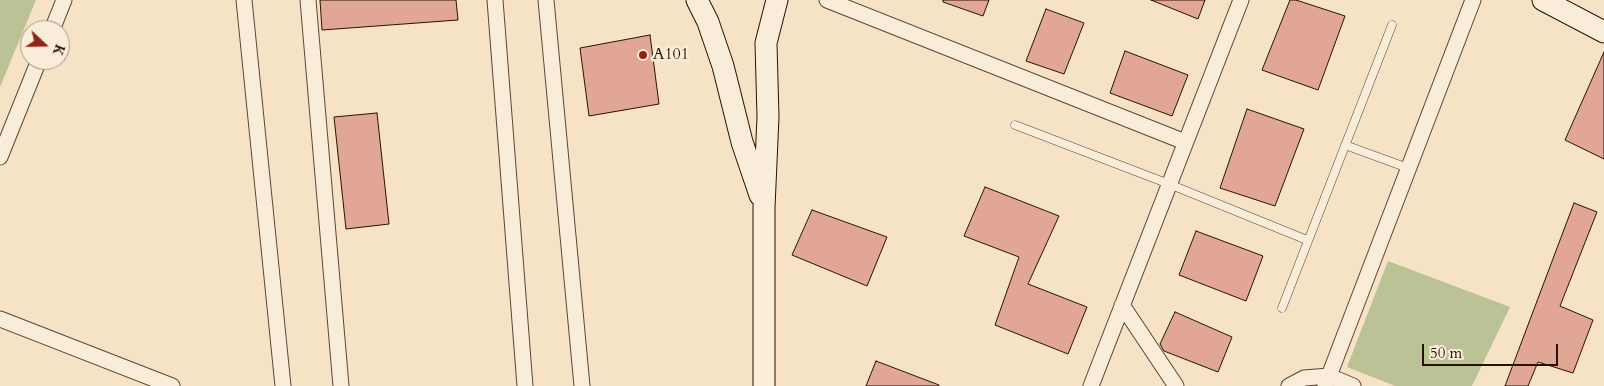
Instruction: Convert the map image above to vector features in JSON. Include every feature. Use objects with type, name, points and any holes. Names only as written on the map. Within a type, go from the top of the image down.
[{"type":"main road","points":[[697,0],[708,22],[723,66],[742,142],[764,207]]},
{"type":"main road","points":[[764,386],[764,207],[768,117],[766,43],[778,0]]},
{"type":"main road","points":[[1543,0],[1558,6],[1604,32]]},
{"type":"street","points":[[56,20],[64,0]]},
{"type":"street","points":[[244,0],[283,386]]},
{"type":"street","points":[[308,0],[341,386]]},
{"type":"street","points":[[495,0],[525,386]]},
{"type":"street","points":[[546,0],[582,386]]},
{"type":"street","points":[[827,0],[1185,142]]},
{"type":"street","points":[[1091,386],[1240,0]]},
{"type":"street","points":[[1327,381],[1473,0]]},
{"type":"street","points":[[0,157],[36,70]]},
{"type":"street","points":[[1122,305],[1176,386]]},
{"type":"street","points":[[0,320],[172,386]]},
{"type":"street","points":[[1289,386],[1304,378],[1352,386]]},
{"type":"lane","points":[[1282,308],[1392,25]]},
{"type":"lane","points":[[1015,124],[1307,240]]},
{"type":"lane","points":[[1345,145],[1408,168]]},
{"type":"green space","points":[[0,0],[36,0],[28,20],[20,20],[20,39],[0,87]]},
{"type":"green space","points":[[1388,261],[1510,307],[1472,386],[1395,386],[1347,367]]},
{"type":"building","points":[[320,0],[456,0],[458,20],[322,30]]},
{"type":"building","points":[[943,0],[989,0],[983,16],[943,2]]},
{"type":"building","points":[[1151,0],[1205,0],[1198,19]]},
{"type":"building","points":[[1290,0],[1296,0],[1345,16],[1318,90],[1262,70]]},
{"type":"building","points":[[1046,9],[1084,23],[1064,74],[1026,61]]},
{"type":"building","points":[[650,35],[659,104],[589,116],[580,48]]},
{"type":"building","points":[[1125,51],[1188,75],[1172,116],[1110,93]]},
{"type":"building","points":[[1604,52],[1604,159],[1565,140]]},
{"type":"building","points":[[1247,109],[1304,129],[1275,206],[1220,188]]},
{"type":"building","points":[[377,113],[389,224],[346,229],[334,117]]},
{"type":"building","points":[[985,187],[1059,216],[1028,284],[1087,307],[1068,354],[995,325],[1019,257],[964,236]]},
{"type":"building","points":[[1574,203],[1597,212],[1560,306],[1593,320],[1573,373],[1538,362],[1528,386],[1505,386]]},
{"type":"building","points":[[812,210],[887,237],[867,286],[792,255]]},
{"type":"building","points":[[1196,231],[1263,256],[1246,301],[1179,275]]},
{"type":"building","points":[[1175,312],[1232,337],[1218,372],[1164,351],[1160,344]]},
{"type":"building","points":[[876,361],[939,385],[939,386],[866,386]]},
{"type":"place","name":"A101","points":[[643,55]]}]
